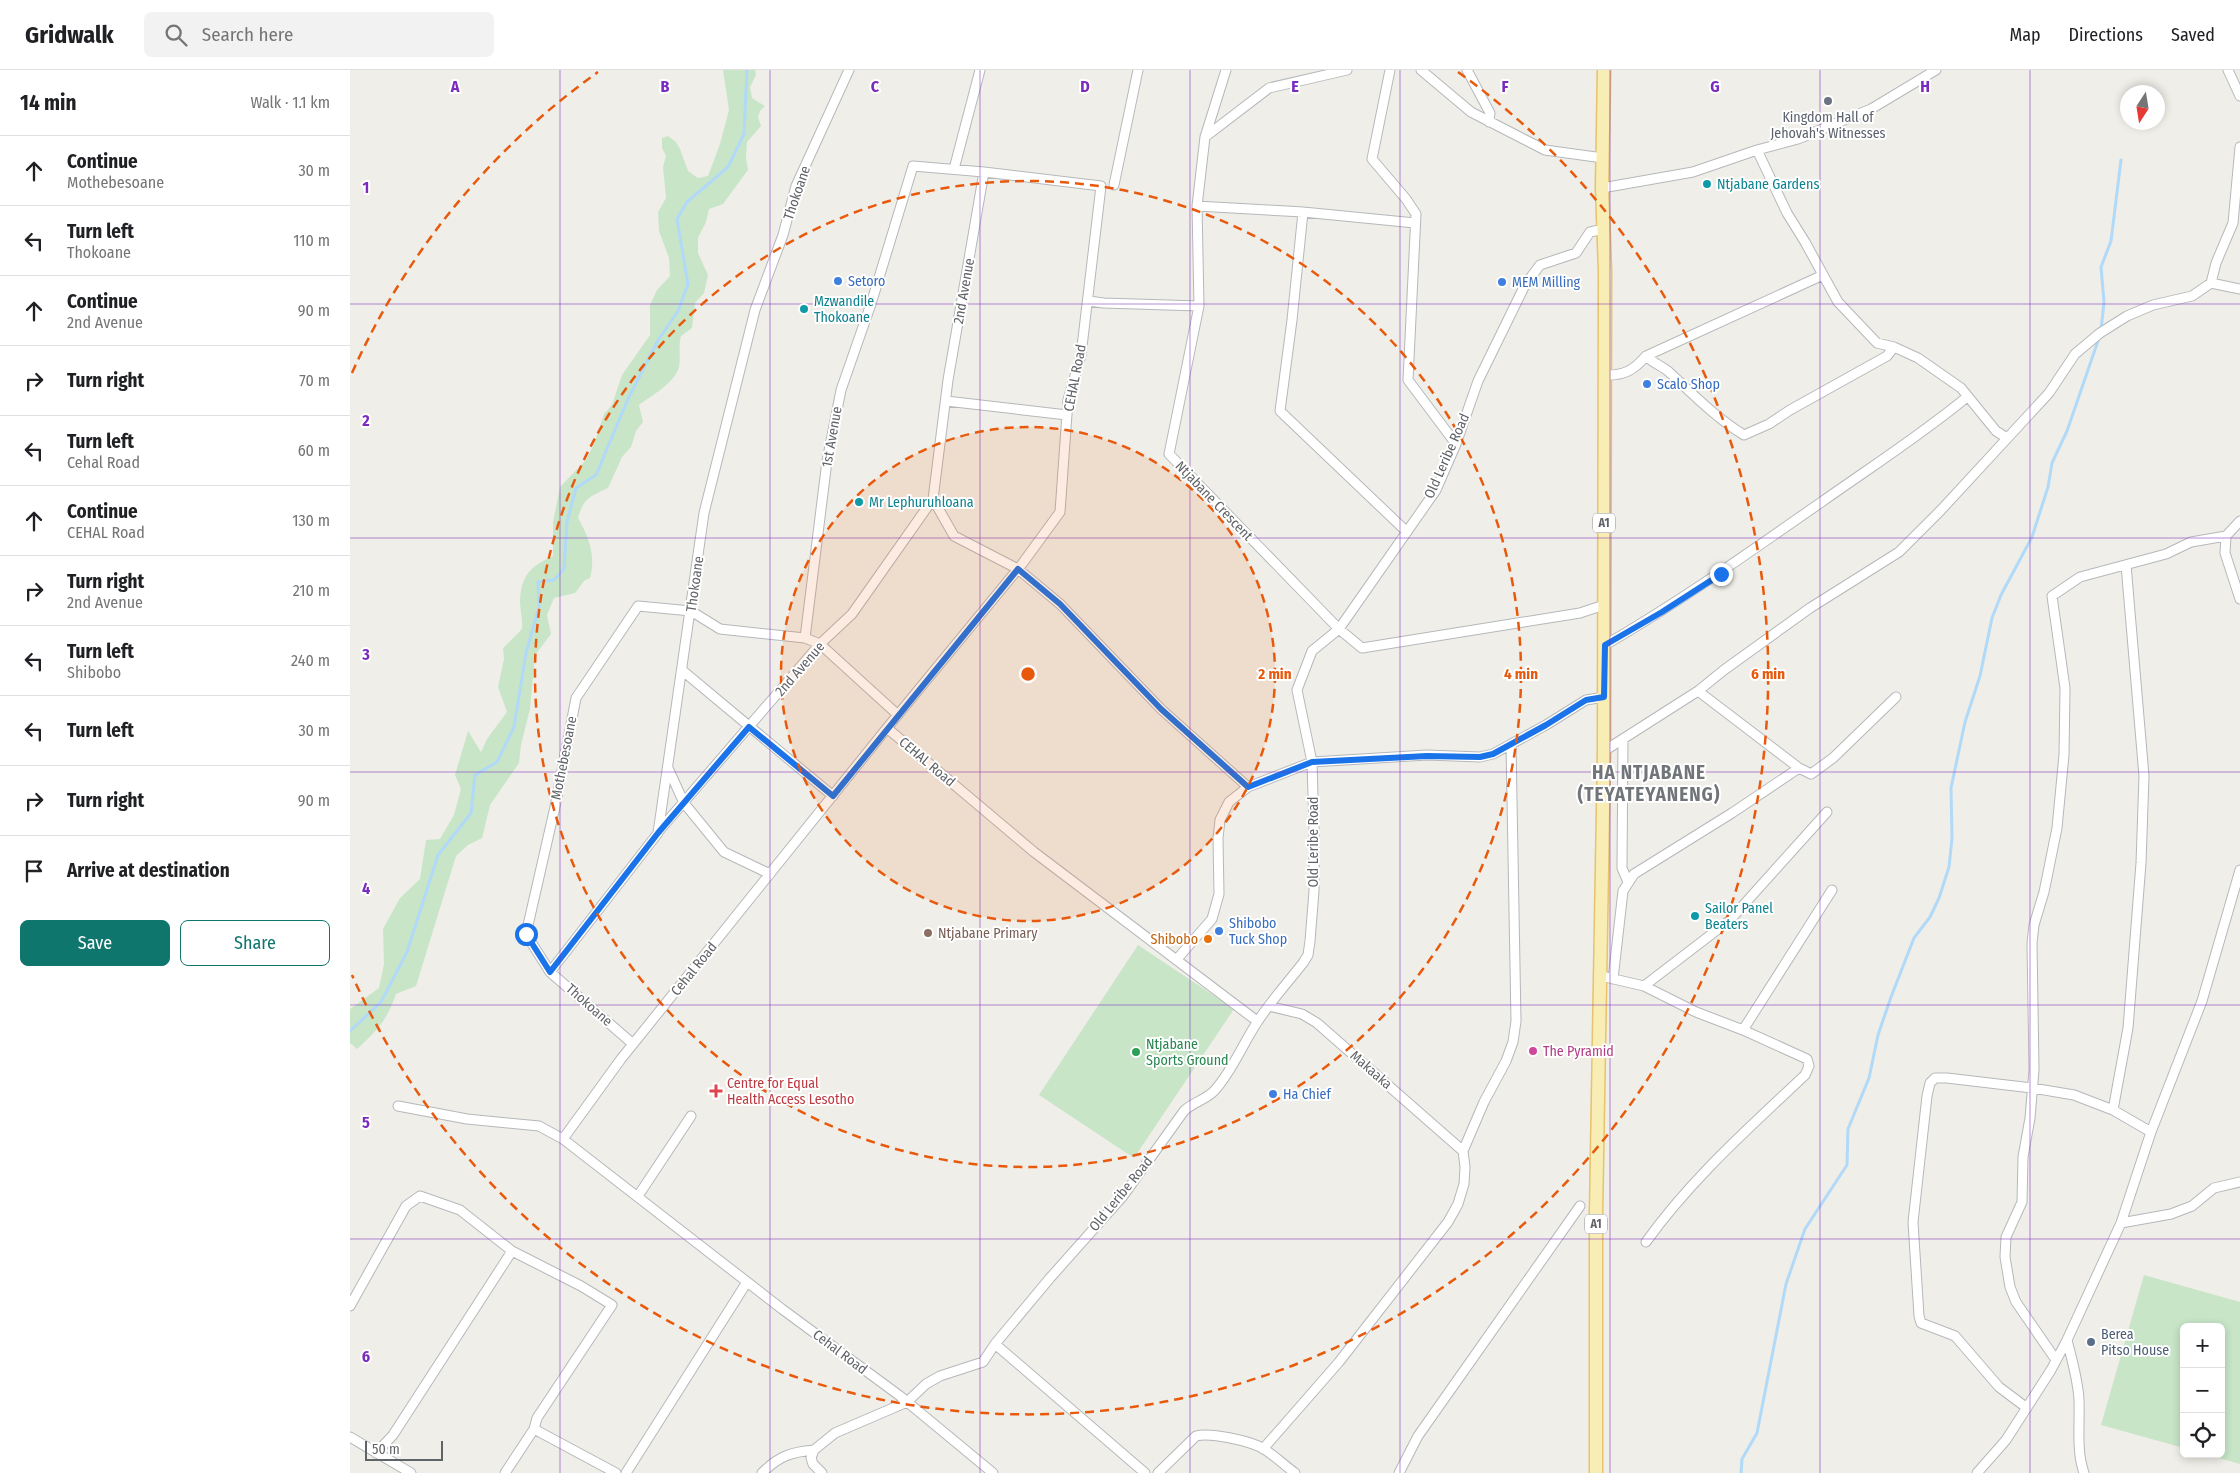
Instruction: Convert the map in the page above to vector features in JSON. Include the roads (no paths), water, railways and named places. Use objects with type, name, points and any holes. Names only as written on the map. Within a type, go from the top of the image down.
[{"type":"main road","name":"A1","points":[[1596,1473],[1596,1214],[1607,977],[1604,751],[1604,229],[1602,188],[1604,70]]},
{"type":"street","name":"Thokoane","points":[[633,1044],[550,972],[658,833],[683,671],[704,513],[755,310],[783,235],[796,186],[849,70]]},
{"type":"street","points":[[954,169],[980,70]]},
{"type":"street","points":[[1114,185],[1138,70]]},
{"type":"street","name":"Ntjabane Crescent","points":[[1226,70],[1205,137],[1197,206],[1199,306],[1169,454],[1339,629],[1362,648],[1580,613],[1604,605]]},
{"type":"street","points":[[1205,137],[1269,88],[1346,70]]},
{"type":"street","points":[[1390,70],[1372,159],[1406,199],[1416,214],[1408,380],[1456,444]]},
{"type":"street","points":[[1421,70],[1471,112],[1545,150],[1603,158]]},
{"type":"street","points":[[1467,70],[1490,113],[1489,122]]},
{"type":"street","points":[[1602,188],[1693,172],[1757,150],[1798,139],[1871,109],[1936,70]]},
{"type":"street","points":[[2228,70],[2240,96]]},
{"type":"street","points":[[1604,751],[1698,691],[1810,608],[1899,552],[1941,510],[2049,393],[2075,354],[2100,333],[2127,316],[2153,305],[2192,296],[2210,283],[2216,263],[2233,223],[2240,147]]},
{"type":"street","points":[[1757,150],[1787,213],[1806,242],[1838,302],[1877,343],[1894,347],[1918,358],[1961,388],[1996,431],[2007,438]]},
{"type":"street","name":"1st Avenue","points":[[805,638],[827,461],[841,390],[871,304],[913,166],[984,172],[1101,186]]},
{"type":"street","name":"2nd Avenue","points":[[658,833],[820,644],[852,614],[933,499],[946,401],[984,172]]},
{"type":"street","name":"CEHAL Road","points":[[1101,186],[1081,356],[1068,400],[1060,512],[1018,569],[887,728],[1034,852],[1257,1021]]},
{"type":"street","points":[[1197,206],[1303,212],[1415,223]]},
{"type":"street","points":[[1303,212],[1280,411],[1408,532]]},
{"type":"street","name":"Old Leribe Road","points":[[907,1402],[926,1384],[940,1376],[983,1362],[996,1344],[1123,1196],[1184,1111],[1191,1104],[1207,1097],[1216,1089],[1251,1036],[1257,1021],[1308,954],[1314,891],[1312,762],[1297,690],[1312,651],[1339,629],[1436,490],[1456,444],[1478,381],[1525,285],[1540,265],[1576,253],[1590,232],[1604,229]]},
{"type":"street","points":[[1604,375],[1612,375],[1635,369],[1646,356],[1823,275]]},
{"type":"street","points":[[2210,283],[2240,289]]},
{"type":"street","points":[[1088,301],[1199,306]]},
{"type":"street","points":[[1646,356],[1656,365],[1667,371],[1719,418],[1744,435],[1769,424],[1790,410],[1887,356],[1894,347]]},
{"type":"street","points":[[1605,645],[1662,612],[1721,574],[1910,442],[1967,397]]},
{"type":"street","points":[[946,401],[1067,415]]},
{"type":"street","points":[[933,499],[954,536],[1018,569],[1060,604],[1161,709],[1248,787]]},
{"type":"street","points":[[2056,1360],[2016,1302],[2010,1288],[2005,1257],[2006,1237],[2022,1202],[2023,1157],[2034,1070],[2032,943],[2034,925],[2044,892],[2059,810],[2065,716],[2063,662],[2052,596],[2080,577],[2166,554],[2191,542],[2226,536],[2240,521]]},
{"type":"street","points":[[2226,536],[2225,553],[2240,599]]},
{"type":"street","points":[[2113,1110],[2128,1028],[2140,863],[2144,776],[2126,565]]},
{"type":"street","name":"Mothebesoane","points":[[550,972],[526,934],[555,807],[576,698],[638,606],[691,610]]},
{"type":"street","points":[[691,610],[720,629],[805,638],[820,644],[898,715]]},
{"type":"street","points":[[683,671],[833,796]]},
{"type":"street","points":[[1698,691],[1799,768],[1811,774],[1833,758],[1896,697]]},
{"type":"street","points":[[1177,959],[1212,919],[1219,894],[1218,838],[1220,820],[1229,802],[1248,787],[1312,762],[1427,756],[1480,757],[1493,754],[1546,725],[1586,700],[1604,697]]},
{"type":"street","name":"Cehal Road","points":[[887,728],[633,1044],[563,1139],[638,1196],[668,1222],[907,1402],[993,1473]]},
{"type":"street","points":[[1622,739],[1622,868],[1628,882]]},
{"type":"street","points":[[1263,1448],[1339,1362],[1448,1222],[1458,1204],[1464,1184],[1465,1167],[1463,1151],[1484,1102],[1506,1061],[1513,1042],[1516,1021],[1511,744]]},
{"type":"street","points":[[668,767],[684,803],[724,852],[770,874]]},
{"type":"street","points":[[1646,1242],[1666,1213],[1807,1072],[1809,1066],[1807,1059],[1704,1015],[1644,986],[1607,977],[1624,891],[1628,882],[1643,867],[1732,813],[1799,768]]},
{"type":"street","points":[[1644,986],[1730,920],[1827,812]]},
{"type":"street","points":[[1977,1473],[2006,1440],[2056,1360],[2067,1340],[2120,1223],[2151,1132],[2202,1001],[2240,870]]},
{"type":"street","points":[[1742,1030],[1832,890]]},
{"type":"street","name":"Makaaka","points":[[1269,1006],[1302,1014],[1317,1023],[1463,1151]]},
{"type":"street","points":[[2027,1408],[1999,1387],[1955,1336],[1921,1324],[1913,1222],[1930,1083],[1935,1078],[1947,1078],[2074,1095],[2113,1110],[2151,1132]]},
{"type":"street","points":[[398,1106],[467,1118],[539,1126],[563,1139]]},
{"type":"street","points":[[638,1196],[691,1116]]},
{"type":"street","points":[[2120,1223],[2171,1214],[2192,1206],[2214,1188],[2240,1182]]},
{"type":"street","points":[[350,1306],[406,1206],[420,1196],[460,1210],[512,1251],[581,1286],[612,1305],[537,1418],[534,1429],[505,1473]]},
{"type":"street","points":[[1399,1473],[1418,1436],[1580,1206]]},
{"type":"street","points":[[376,1453],[393,1435],[512,1251]]},
{"type":"street","points":[[626,1473],[747,1282]]},
{"type":"street","points":[[2067,1340],[2075,1370],[2079,1399],[2080,1447],[2084,1473]]},
{"type":"street","points":[[996,1344],[1145,1473]]},
{"type":"street","points":[[762,1473],[778,1458],[796,1451],[814,1450],[843,1429],[907,1402]]},
{"type":"street","points":[[534,1429],[616,1473]]},
{"type":"street","points":[[1158,1473],[1196,1436],[1204,1434],[1250,1443],[1263,1448],[1295,1473]]},
{"type":"street","points":[[350,1437],[411,1473]]},
{"type":"street","points":[[814,1450],[811,1458],[813,1464],[822,1473]]},
{"type":"waterway","points":[[350,1031],[381,1002],[407,952],[438,855],[471,813],[475,775],[497,762],[514,727],[526,653],[539,607],[538,582],[554,580],[564,569],[567,522],[576,488],[596,475],[628,399],[657,342],[678,311],[688,284],[677,219],[687,202],[728,167],[744,134],[747,70]]},
{"type":"waterway","points":[[2101,330],[2104,302],[2101,267],[2111,241],[2121,160]]},
{"type":"waterway","points":[[1741,1473],[1742,1459],[1757,1433],[1786,1284],[1805,1229],[1847,1165],[1848,1129],[1869,1078],[1878,1035],[1891,997],[1914,938],[1930,917],[1939,898],[1949,867],[1952,838],[1951,788],[1965,722],[1980,676],[1992,618],[2001,595],[2032,537],[2048,487],[2052,463],[2067,431],[2099,338]]},
{"type":"place","name":"Kingdom Hall of Jehovah's Witnesses","points":[[1828,101]]},
{"type":"place","name":"Ntjabane Gardens","points":[[1707,184]]},
{"type":"place","name":"Setoro","points":[[838,281]]},
{"type":"place","name":"MEM Milling","points":[[1502,282]]},
{"type":"place","name":"Mzwandile Thokoane","points":[[804,309]]},
{"type":"place","name":"Scalo Shop","points":[[1647,384]]},
{"type":"place","name":"Mr Lephuruhloana","points":[[859,502]]},
{"type":"place","name":"Sailor Panel Beaters","points":[[1695,916]]},
{"type":"place","name":"Shibobo Tuck Shop","points":[[1219,931]]},
{"type":"place","name":"Ntjabane Primary","points":[[928,933]]},
{"type":"place","name":"Shibobo","points":[[1208,939]]},
{"type":"place","name":"The Pyramid","points":[[1533,1051]]},
{"type":"place","name":"Ntjabane Sports Ground","points":[[1136,1052]]},
{"type":"place","name":"Centre for Equal Health Access Lesotho","points":[[716,1091]]},
{"type":"place","name":"Ha Chief","points":[[1273,1094]]},
{"type":"place","name":"Berea Pitso House","points":[[2091,1342]]},
{"type":"district","name":"HA NTJABANE (TEYATEYANENG)","points":[[1649,783]]}]
